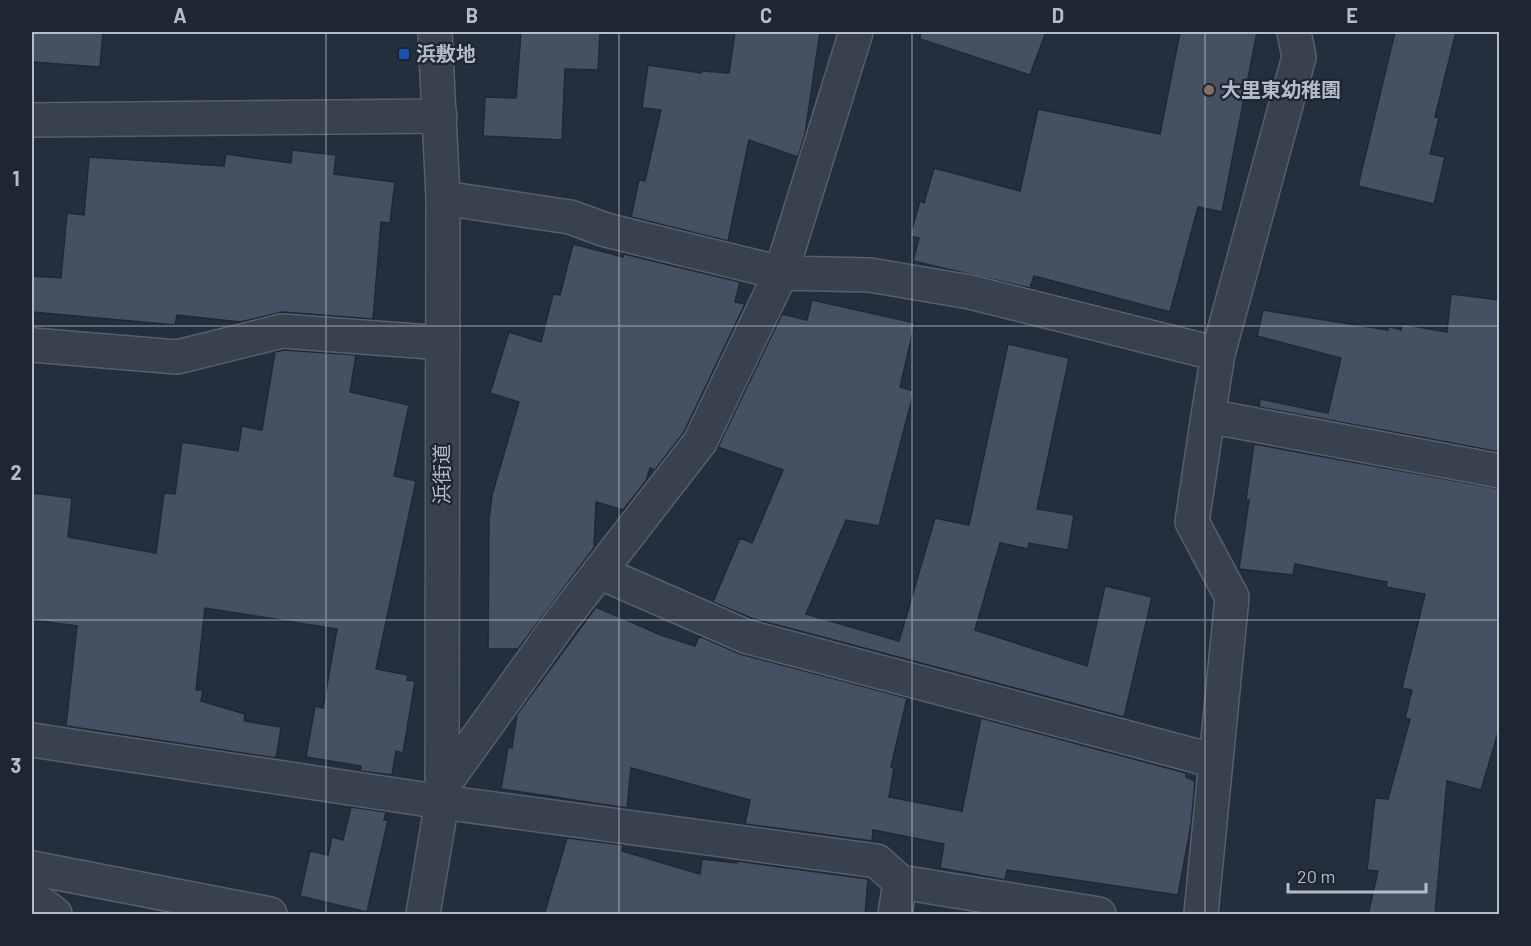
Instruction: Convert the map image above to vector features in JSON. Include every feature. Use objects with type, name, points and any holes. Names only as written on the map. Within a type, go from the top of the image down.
[{"type":"street","name":"浜街道","points":[[423,915],[442,795],[443,198],[435,32]]},
{"type":"street","points":[[442,795],[562,620],[700,442],[781,273],[856,32]]},
{"type":"street","points":[[1201,915],[1232,597],[1192,522],[1218,354],[1299,57],[1294,32]]},
{"type":"street","points":[[32,120],[440,116]]},
{"type":"street","points":[[443,198],[570,217],[606,230],[781,273],[870,274],[970,292],[1218,354]]},
{"type":"street","points":[[32,345],[177,357],[282,331],[442,343]]},
{"type":"street","points":[[1208,416],[1500,471]]},
{"type":"street","points":[[599,572],[745,636],[1215,761]]},
{"type":"street","points":[[32,740],[442,795],[877,861],[900,882],[1099,915]]},
{"type":"street","points":[[32,868],[270,915]]},
{"type":"street","points":[[895,915],[900,882]]},
{"type":"street","points":[[32,897],[55,915]]},
{"type":"building","points":[[32,32],[103,32],[100,67],[32,62]]},
{"type":"building","points":[[521,32],[600,32],[598,70],[565,69],[562,140],[483,136],[485,97],[516,98]]},
{"type":"building","points":[[735,32],[820,32],[805,134],[798,157],[749,140],[728,241],[631,217],[639,180],[645,181],[661,110],[642,108],[648,65],[701,73],[702,71],[729,73]]},
{"type":"building","points":[[921,32],[1046,32],[1030,75],[920,39]]},
{"type":"building","points":[[1180,32],[1257,32],[1222,212],[1198,207],[1170,312],[1034,276],[1030,288],[913,261],[919,238],[910,236],[920,201],[924,203],[934,168],[1020,191],[1038,109],[1160,134]]},
{"type":"building","points":[[1395,32],[1456,32],[1435,117],[1439,118],[1430,154],[1445,157],[1434,204],[1358,186]]},
{"type":"building","points":[[292,150],[336,155],[334,174],[395,182],[390,223],[381,222],[373,319],[283,312],[240,322],[177,315],[175,325],[32,312],[32,276],[61,278],[67,213],[84,215],[89,157],[224,166],[226,154],[291,163]]},
{"type":"building","points":[[573,244],[740,282],[735,302],[745,304],[684,432],[655,470],[650,468],[646,481],[623,510],[596,502],[594,548],[518,649],[488,649],[489,520],[492,495],[519,402],[490,393],[509,332],[541,342],[553,294],[560,295]]},
{"type":"building","points":[[1451,294],[1500,300],[1500,452],[1259,407],[1260,399],[1328,413],[1341,358],[1257,336],[1263,310],[1388,330],[1388,326],[1401,330],[1402,324],[1447,332]]},
{"type":"building","points":[[812,300],[915,323],[900,387],[914,391],[879,526],[846,520],[806,614],[899,641],[935,518],[969,525],[1008,344],[1069,358],[1037,509],[1074,515],[1068,550],[1029,543],[1028,549],[1000,543],[975,630],[1087,666],[1105,586],[1152,597],[1124,717],[751,618],[713,602],[740,538],[752,543],[783,470],[718,447],[782,314],[807,320]]},
{"type":"building","points":[[284,350],[356,355],[350,392],[409,405],[394,476],[416,481],[376,669],[408,675],[407,680],[415,681],[403,753],[396,751],[392,775],[360,771],[361,766],[306,757],[315,706],[323,708],[337,629],[205,608],[196,690],[203,690],[201,701],[245,714],[244,721],[281,727],[276,758],[66,726],[77,626],[32,620],[32,493],[72,498],[68,537],[156,553],[164,493],[175,494],[182,442],[238,451],[242,426],[262,430],[275,352]]},
{"type":"building","points":[[1254,444],[1500,489],[1500,726],[1481,790],[1447,781],[1435,915],[1368,915],[1378,871],[1367,870],[1375,798],[1388,799],[1410,719],[1405,718],[1412,690],[1402,688],[1425,594],[1386,587],[1387,582],[1295,564],[1293,575],[1239,569]]},
{"type":"building","points":[[596,607],[661,635],[695,646],[699,636],[740,654],[907,698],[891,767],[894,768],[889,797],[962,811],[981,718],[1186,773],[1186,777],[1195,781],[1191,825],[1178,895],[1007,870],[1005,880],[940,868],[944,844],[873,830],[872,841],[745,824],[750,800],[631,768],[627,808],[501,789],[508,747],[512,748],[517,714]]},
{"type":"building","points":[[351,807],[386,812],[384,820],[388,820],[367,912],[300,896],[310,851],[328,855],[332,837],[343,840]]},
{"type":"building","points":[[567,838],[623,845],[622,851],[700,874],[702,859],[737,863],[737,861],[868,879],[865,915],[544,915]]},
{"type":"place","name":"浜敷地","points":[[404,54]]},
{"type":"place","name":"大里東幼稚園","points":[[1209,90]]}]
